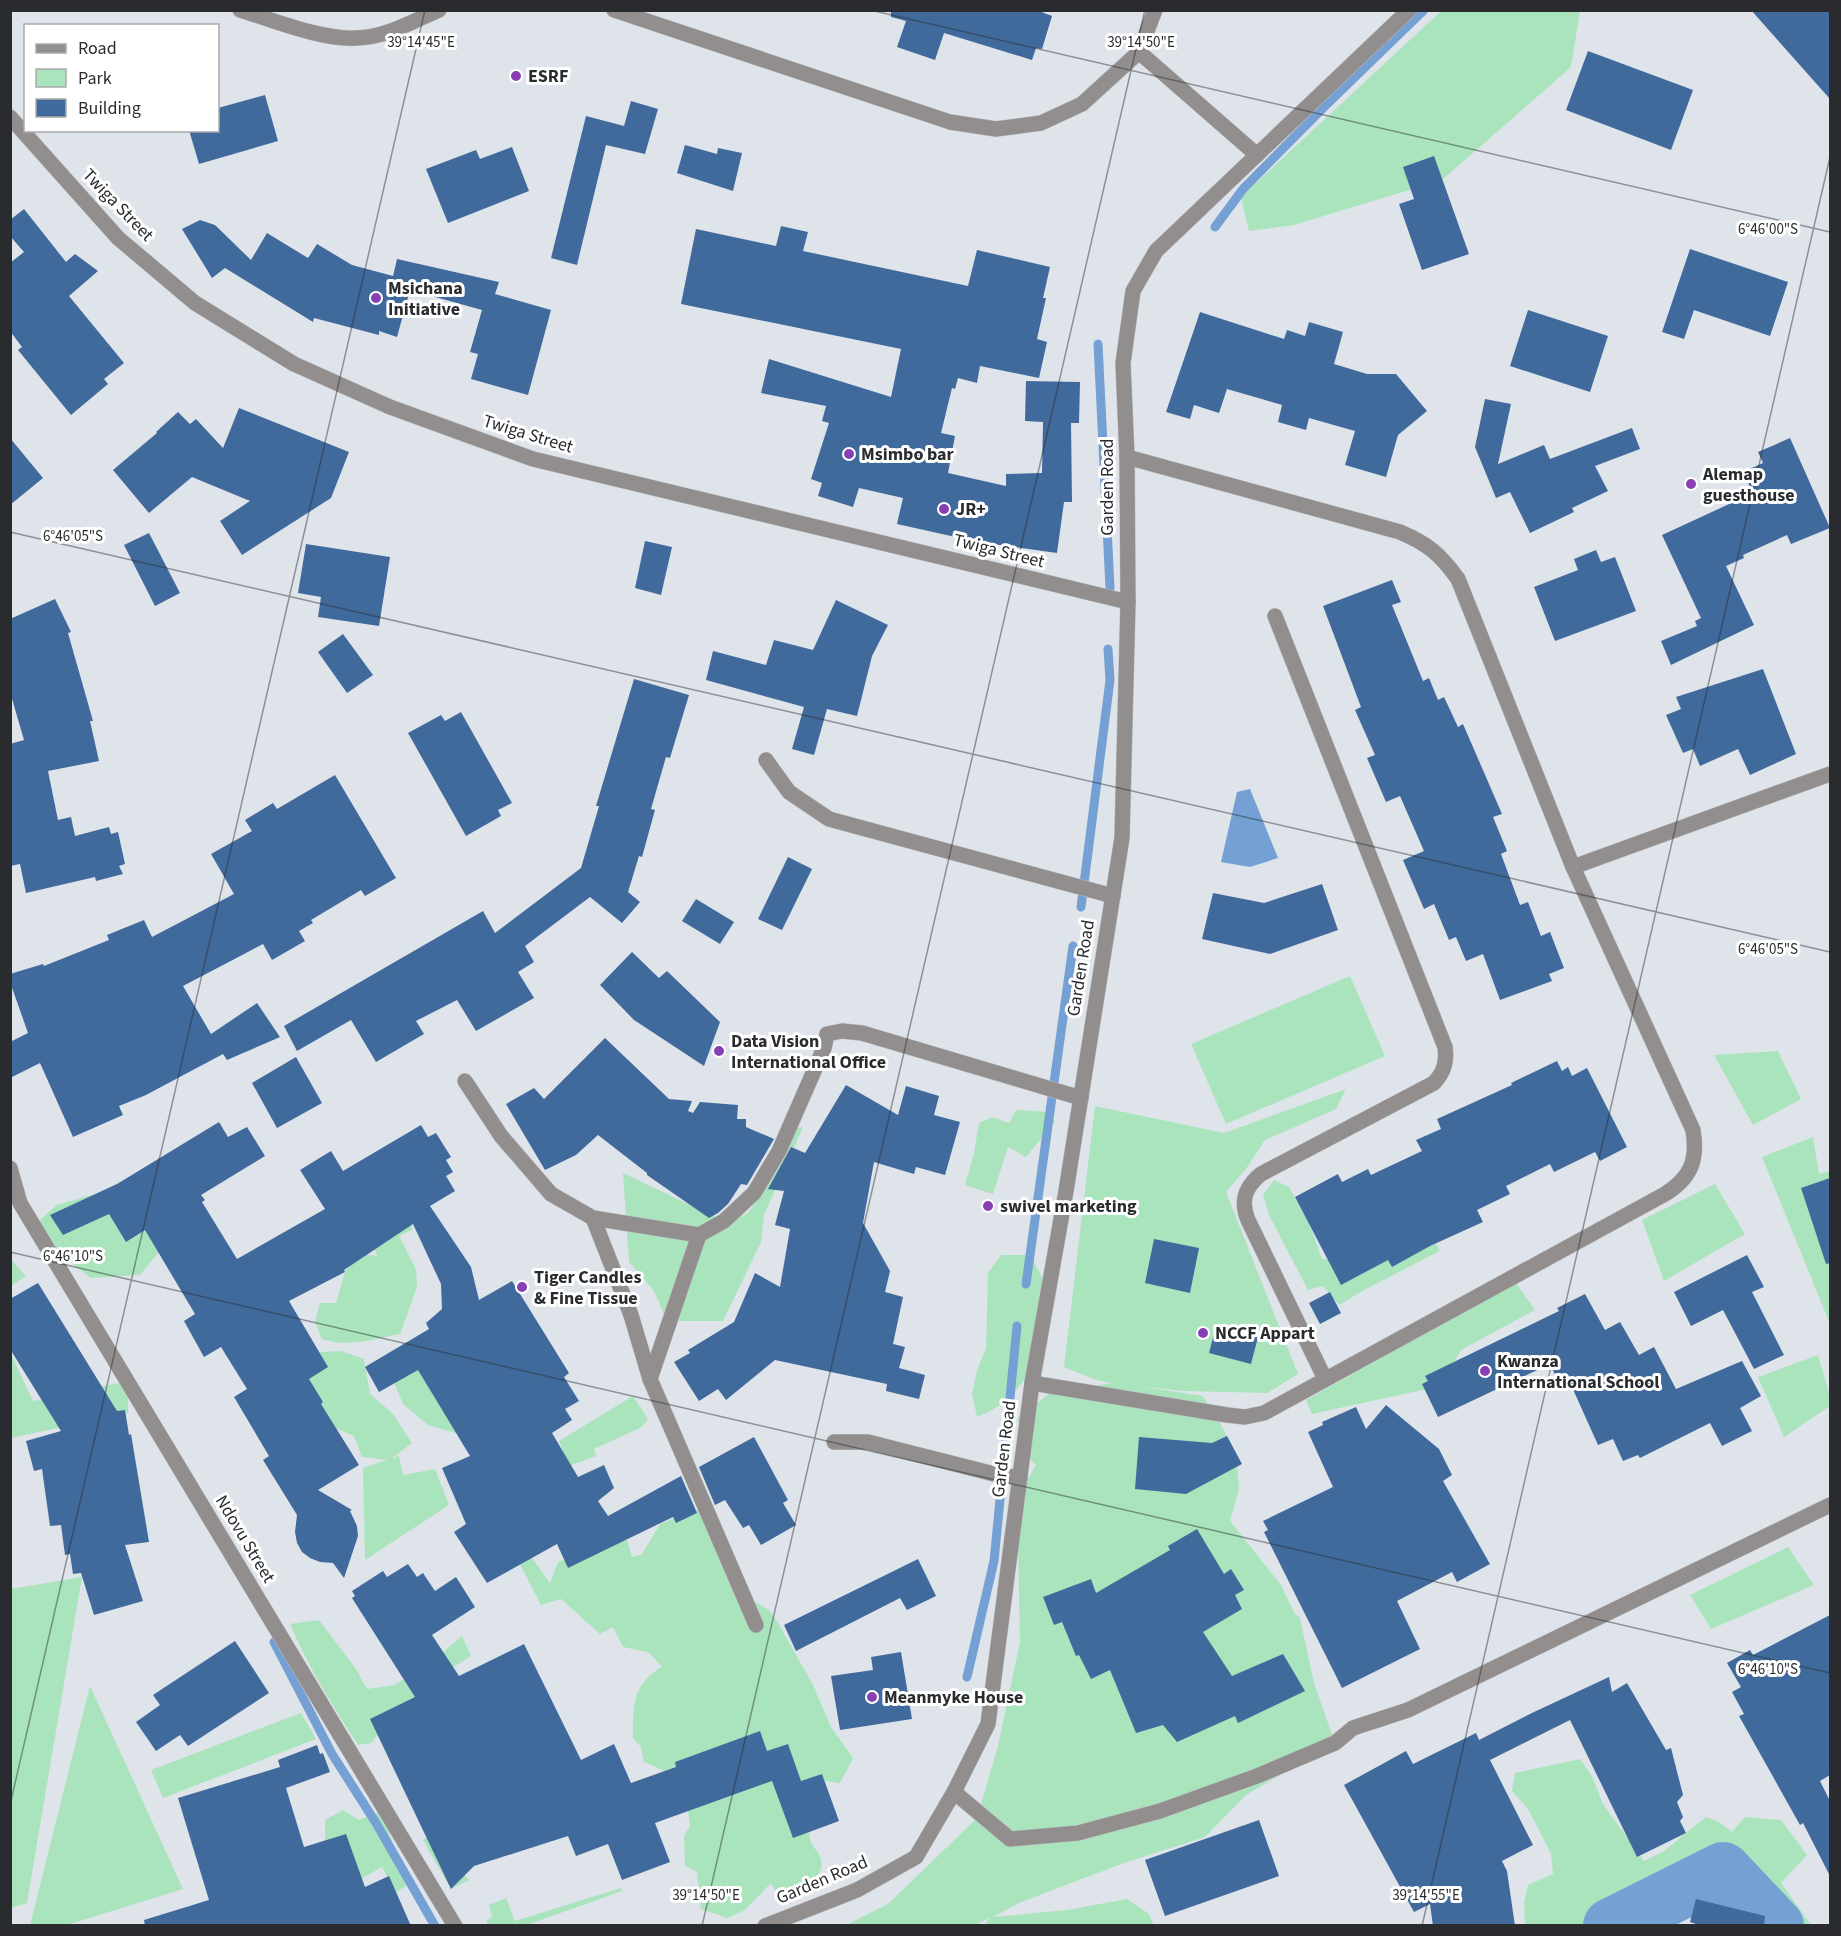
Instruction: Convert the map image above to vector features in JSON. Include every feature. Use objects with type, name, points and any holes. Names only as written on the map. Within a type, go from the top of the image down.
[{"type":"street","points":[[240,10],[328,35],[357,39],[386,32],[439,10]]},
{"type":"street","points":[[614,10],[950,122],[996,129],[1041,123],[1082,104],[1139,52],[1155,10]]},
{"type":"street","name":"Garden Road","points":[[765,1926],[857,1890],[916,1857],[954,1792],[988,1724],[1032,1383],[1081,1098],[1122,838],[1128,602],[1127,457],[1123,363],[1133,291],[1156,251],[1409,10]]},
{"type":"street","points":[[1139,52],[1257,155]]},
{"type":"street","name":"Twiga Street","points":[[10,117],[118,238],[195,303],[294,364],[390,407],[533,459],[1128,602]]},
{"type":"street","points":[[1032,1383],[1245,1417],[1264,1413],[1665,1194],[1677,1186],[1687,1174],[1694,1161],[1696,1146],[1693,1130],[1573,867],[1458,579],[1443,558],[1424,542],[1400,532],[1127,457]]},
{"type":"street","points":[[1275,616],[1445,1047],[1446,1057],[1445,1067],[1434,1083],[1261,1174],[1247,1190],[1244,1210],[1248,1220],[1325,1379]]},
{"type":"street","points":[[766,760],[789,792],[829,819],[1113,896]]},
{"type":"street","points":[[1573,867],[1830,774]]},
{"type":"street","points":[[465,1081],[501,1136],[551,1194],[593,1218],[699,1235],[724,1221],[754,1193],[779,1151],[824,1048],[827,1034],[842,1031],[862,1033],[1081,1098]]},
{"type":"street","name":"Ndovu Street","points":[[10,1168],[20,1203],[455,1926]]},
{"type":"street","points":[[593,1218],[631,1315],[650,1379],[756,1625]]},
{"type":"street","points":[[650,1379],[699,1235]]},
{"type":"street","points":[[834,1442],[868,1442],[1002,1476],[1020,1477]]},
{"type":"street","points":[[954,1792],[1010,1839],[1078,1833],[1160,1811],[1257,1776],[1335,1743],[1353,1728],[1408,1710],[1830,1505]]},
{"type":"green space","points":[[1441,11],[1580,11],[1571,67],[1442,180],[1294,225],[1249,231],[1241,197]]},
{"type":"green space","points":[[1350,976],[1385,1056],[1226,1124],[1191,1044]]},
{"type":"green space","points":[[1778,1051],[1801,1099],[1753,1125],[1714,1055]]},
{"type":"green space","points":[[1346,1089],[1336,1109],[1265,1140],[1246,1169],[1226,1192],[1298,1374],[1267,1393],[1183,1391],[1138,1386],[1203,1396],[1215,1413],[1236,1455],[1239,1489],[1230,1521],[1281,1585],[1295,1614],[1300,1618],[1314,1683],[1335,1743],[1246,1795],[1205,1837],[1121,1864],[1019,1903],[993,1917],[1067,1910],[1127,1899],[1149,1914],[1154,1925],[985,1925],[989,1918],[975,1925],[844,1926],[888,1904],[977,1818],[998,1746],[1020,1642],[1017,1498],[1036,1465],[1023,1454],[1018,1418],[1050,1393],[1112,1383],[1096,1380],[1064,1367],[1095,1106],[1224,1133]]},
{"type":"green space","points":[[1016,1110],[1049,1112],[1055,1122],[1026,1157],[1008,1147],[993,1194],[965,1185],[979,1123],[992,1117],[1009,1123]]},
{"type":"green space","points":[[803,1127],[764,1215],[761,1242],[723,1321],[667,1321],[654,1291],[629,1262],[623,1173],[724,1221],[747,1214],[765,1189],[796,1128]]},
{"type":"green space","points":[[1813,1137],[1819,1174],[1830,1171],[1830,1324],[1762,1157]]},
{"type":"green space","points":[[1274,1180],[1289,1187],[1310,1226],[1322,1259],[1343,1260],[1433,1239],[1440,1251],[1339,1305],[1323,1286],[1308,1290],[1269,1215],[1263,1195]]},
{"type":"green space","points":[[1715,1184],[1745,1234],[1664,1281],[1642,1220]]},
{"type":"green space","points":[[95,1194],[138,1204],[168,1241],[140,1275],[90,1278],[59,1252],[39,1221],[57,1205]]},
{"type":"green space","points":[[408,1194],[412,1230],[399,1236],[416,1269],[417,1287],[400,1334],[351,1343],[322,1339],[315,1321],[320,1303],[336,1303],[345,1272],[360,1254],[377,1256],[368,1233]]},
{"type":"green space","points":[[1001,1255],[1030,1255],[1043,1279],[1031,1343],[1035,1363],[1011,1396],[977,1417],[972,1394],[977,1370],[986,1348],[988,1273]]},
{"type":"green space","points":[[10,1258],[26,1276],[11,1286],[10,1286]]},
{"type":"green space","points":[[1516,1283],[1535,1310],[1461,1350],[1441,1386],[1312,1414],[1306,1400]]},
{"type":"green space","points":[[341,1351],[364,1359],[370,1394],[393,1414],[412,1443],[391,1459],[399,1456],[403,1475],[435,1469],[449,1505],[365,1560],[363,1468],[387,1460],[362,1457],[354,1436],[313,1419],[300,1366],[320,1352]]},
{"type":"green space","points":[[10,1352],[33,1401],[128,1381],[128,1413],[11,1438]]},
{"type":"green space","points":[[1818,1355],[1830,1396],[1830,1406],[1784,1437],[1758,1377]]},
{"type":"green space","points":[[430,1360],[459,1434],[428,1425],[403,1404],[388,1368]]},
{"type":"green space","points":[[633,1396],[648,1419],[642,1427],[594,1449],[596,1456],[569,1466],[559,1441]]},
{"type":"green space","points":[[709,1505],[742,1593],[770,1611],[812,1683],[831,1727],[853,1758],[840,1783],[824,1781],[810,1833],[811,1842],[821,1859],[819,1874],[814,1881],[788,1901],[776,1892],[771,1883],[745,1910],[727,1918],[701,1909],[697,1872],[685,1866],[684,1836],[690,1826],[687,1802],[665,1771],[644,1762],[641,1747],[633,1738],[636,1697],[645,1681],[662,1667],[648,1652],[623,1647],[613,1627],[600,1634],[561,1599],[541,1605],[495,1516],[524,1547],[550,1583],[558,1562],[627,1540],[632,1557],[642,1554],[660,1524]]},
{"type":"green space","points":[[1788,1547],[1814,1585],[1711,1629],[1690,1595]]},
{"type":"green space","points":[[82,1577],[27,1903],[11,1908],[11,1589]]},
{"type":"green space","points":[[319,1620],[356,1669],[367,1689],[395,1685],[435,1659],[462,1636],[471,1656],[417,1690],[411,1725],[381,1731],[371,1743],[358,1745],[313,1671],[290,1624]]},
{"type":"green space","points":[[90,1686],[183,1889],[67,1925],[30,1925]]},
{"type":"green space","points":[[301,1713],[316,1739],[163,1798],[151,1770]]},
{"type":"green space","points":[[1580,1759],[1592,1776],[1603,1804],[1644,1861],[1664,1851],[1706,1817],[1719,1822],[1732,1832],[1745,1817],[1781,1820],[1807,1855],[1781,1883],[1811,1925],[1749,1925],[1735,1902],[1707,1897],[1682,1911],[1677,1925],[1525,1925],[1524,1903],[1528,1885],[1553,1874],[1551,1854],[1528,1809],[1512,1791],[1515,1773]]},
{"type":"green space","points":[[343,1810],[359,1820],[382,1811],[406,1886],[396,1892],[382,1867],[346,1887],[325,1872],[325,1820]]},
{"type":"green space","points":[[433,1832],[469,1880],[451,1889],[423,1840]]},
{"type":"green space","points":[[621,1888],[622,1891],[527,1925],[488,1925],[486,1920],[492,1917],[489,1905],[506,1898],[515,1921]]},
{"type":"water","points":[[1250,789],[1278,858],[1250,867],[1221,862],[1237,792]]},
{"type":"building","points":[[891,10],[1036,10],[1052,16],[1042,49],[1036,48],[1032,60],[944,33],[935,60],[897,47],[906,21],[891,17]]},
{"type":"building","points":[[1751,10],[1830,10],[1830,99]]},
{"type":"building","points":[[1588,51],[1693,90],[1671,150],[1566,110]]},
{"type":"building","points":[[265,95],[278,141],[199,164],[190,132],[219,132],[219,108]]},
{"type":"building","points":[[631,101],[658,109],[645,154],[606,145],[577,265],[551,258],[586,116],[624,126]]},
{"type":"building","points":[[685,145],[717,154],[718,148],[742,153],[733,191],[677,173]]},
{"type":"building","points":[[512,147],[529,191],[448,223],[426,169],[476,150],[480,159]]},
{"type":"building","points":[[1434,156],[1469,254],[1422,270],[1399,204],[1414,199],[1403,167]]},
{"type":"building","points":[[24,209],[66,262],[75,254],[98,271],[69,296],[124,363],[104,379],[108,384],[71,415],[18,350],[22,347],[10,331],[10,263],[24,252],[10,236],[10,220]]},
{"type":"building","points":[[200,220],[215,225],[251,260],[267,233],[308,258],[317,244],[352,265],[393,276],[397,259],[499,282],[495,294],[551,310],[528,395],[471,379],[478,354],[470,352],[482,310],[410,290],[397,337],[379,331],[379,335],[314,318],[313,322],[225,268],[212,278],[182,229]]},
{"type":"building","points":[[781,226],[808,232],[803,251],[968,286],[977,250],[1050,267],[1037,339],[1047,342],[1039,378],[980,366],[977,383],[958,378],[955,389],[952,388],[941,433],[955,436],[948,473],[1006,486],[1006,474],[1042,473],[1043,422],[1025,421],[1026,381],[1080,382],[1079,423],[1071,423],[1072,502],[1064,502],[1057,553],[978,542],[897,524],[903,498],[859,488],[853,507],[818,496],[822,483],[811,479],[829,423],[822,421],[826,406],[761,393],[769,359],[891,397],[901,349],[681,304],[696,229],[776,246]]},
{"type":"building","points":[[1690,249],[1788,282],[1770,336],[1694,310],[1684,339],[1662,332]]},
{"type":"building","points":[[1528,310],[1608,336],[1590,392],[1510,366]]},
{"type":"building","points":[[1200,312],[1284,339],[1287,330],[1305,336],[1309,322],[1343,332],[1334,364],[1367,374],[1396,374],[1427,411],[1398,435],[1386,477],[1345,465],[1355,431],[1309,418],[1306,430],[1278,422],[1282,405],[1227,389],[1219,413],[1194,405],[1190,419],[1166,412]]},
{"type":"building","points":[[1485,399],[1511,404],[1498,464],[1544,445],[1550,459],[1632,428],[1640,449],[1595,466],[1608,491],[1572,508],[1574,512],[1530,533],[1510,492],[1496,498],[1475,447]]},
{"type":"building","points":[[239,408],[349,452],[331,498],[242,555],[220,521],[250,501],[192,477],[149,513],[113,470],[178,412],[190,424],[196,419],[223,448]]},
{"type":"building","points":[[10,438],[43,478],[10,505]]},
{"type":"building","points":[[1790,438],[1830,528],[1791,544],[1787,535],[1743,555],[1744,558],[1726,566],[1754,625],[1671,665],[1661,641],[1697,626],[1695,621],[1701,618],[1662,535],[1753,493],[1743,472],[1763,463],[1758,452]]},
{"type":"building","points":[[149,533],[180,593],[155,606],[124,545]]},
{"type":"building","points":[[645,541],[672,547],[661,595],[635,588]]},
{"type":"building","points":[[306,544],[390,557],[379,626],[318,617],[321,597],[298,593]]},
{"type":"building","points":[[1596,550],[1601,562],[1615,557],[1636,611],[1555,641],[1534,587],[1578,570],[1574,559]]},
{"type":"building","points":[[1392,580],[1401,602],[1392,605],[1423,681],[1429,678],[1438,700],[1444,697],[1458,727],[1463,724],[1502,814],[1493,817],[1507,851],[1501,854],[1520,905],[1528,902],[1541,936],[1550,932],[1564,968],[1549,974],[1552,981],[1500,1000],[1483,954],[1466,961],[1456,937],[1449,940],[1434,904],[1424,909],[1403,860],[1424,851],[1400,796],[1386,802],[1367,758],[1375,755],[1355,710],[1361,707],[1323,606]]},
{"type":"building","points":[[55,599],[71,632],[68,633],[93,721],[90,721],[99,761],[48,771],[58,820],[71,817],[75,836],[109,827],[111,834],[118,832],[125,864],[119,866],[123,874],[96,881],[95,877],[26,893],[20,864],[10,866],[10,744],[24,740],[10,692],[10,619]]},
{"type":"building","points":[[836,600],[888,625],[872,656],[857,716],[827,709],[814,755],[792,749],[804,707],[706,680],[713,651],[766,665],[774,640],[813,650]]},
{"type":"building","points":[[343,634],[373,675],[347,693],[318,652]]},
{"type":"building","points":[[1763,669],[1796,754],[1750,775],[1738,749],[1700,766],[1693,749],[1683,753],[1666,715],[1681,709],[1676,697]]},
{"type":"building","points":[[634,679],[689,695],[670,758],[666,757],[651,809],[655,810],[642,857],[639,856],[628,892],[640,902],[622,923],[590,897],[525,946],[534,962],[518,972],[534,998],[476,1031],[457,1000],[416,1021],[424,1034],[376,1062],[351,1020],[297,1051],[284,1026],[483,911],[495,933],[581,868],[599,806],[596,806]]},
{"type":"building","points":[[461,712],[512,803],[498,810],[501,816],[466,836],[408,733],[441,715],[445,721]]},
{"type":"building","points":[[335,775],[396,878],[365,896],[361,890],[311,920],[313,923],[299,931],[305,941],[272,960],[263,944],[183,986],[211,1034],[257,1003],[280,1037],[227,1060],[223,1054],[146,1095],[119,1106],[123,1115],[73,1137],[40,1063],[10,1078],[10,1042],[28,1033],[10,982],[10,974],[43,964],[44,966],[109,940],[107,935],[144,920],[152,937],[234,894],[211,854],[252,831],[245,820],[273,803],[277,809]]},
{"type":"building","points":[[788,857],[812,869],[782,930],[758,919]]},
{"type":"building","points":[[1322,884],[1338,930],[1270,954],[1202,939],[1213,893],[1264,903]]},
{"type":"building","points":[[696,899],[734,922],[720,944],[682,921]]},
{"type":"building","points":[[632,952],[659,978],[667,971],[720,1022],[704,1066],[634,1020],[600,985]]},
{"type":"building","points":[[605,1038],[669,1099],[692,1101],[688,1111],[693,1113],[700,1102],[738,1105],[737,1119],[746,1119],[746,1127],[774,1139],[747,1185],[741,1184],[728,1204],[718,1213],[709,1218],[647,1175],[598,1135],[576,1155],[545,1170],[506,1104],[534,1088],[544,1099]]},
{"type":"building","points":[[296,1057],[322,1103],[277,1128],[252,1083]]},
{"type":"building","points":[[1557,1061],[1562,1071],[1568,1067],[1572,1076],[1587,1068],[1627,1147],[1600,1161],[1595,1152],[1554,1172],[1550,1164],[1506,1186],[1510,1194],[1477,1210],[1483,1222],[1430,1246],[1392,1267],[1388,1260],[1341,1285],[1295,1197],[1338,1174],[1342,1182],[1368,1169],[1371,1175],[1422,1151],[1416,1140],[1441,1129],[1437,1119],[1512,1085],[1511,1083]]},
{"type":"building","points":[[846,1085],[898,1115],[906,1086],[939,1096],[934,1115],[960,1122],[945,1175],[916,1167],[914,1174],[874,1162],[863,1223],[890,1271],[885,1292],[903,1297],[893,1344],[905,1347],[899,1368],[925,1375],[919,1399],[886,1391],[887,1384],[775,1360],[726,1400],[718,1389],[699,1401],[674,1362],[690,1353],[688,1350],[734,1322],[755,1273],[780,1287],[790,1229],[775,1225],[784,1191],[768,1189],[791,1147],[805,1153]]},
{"type":"building","points":[[219,1122],[228,1137],[247,1127],[265,1156],[201,1195],[205,1200],[202,1202],[237,1259],[325,1209],[300,1170],[331,1151],[343,1171],[421,1125],[428,1137],[436,1133],[451,1157],[446,1160],[453,1172],[446,1176],[455,1191],[430,1206],[471,1267],[479,1300],[512,1281],[569,1373],[564,1377],[579,1401],[565,1409],[572,1420],[552,1433],[578,1477],[604,1465],[614,1488],[598,1501],[608,1516],[681,1476],[697,1513],[676,1523],[673,1517],[568,1568],[557,1544],[487,1583],[454,1532],[466,1524],[442,1468],[470,1456],[418,1370],[379,1392],[365,1367],[429,1329],[426,1323],[442,1309],[441,1284],[413,1224],[344,1270],[345,1272],[289,1301],[328,1367],[309,1379],[323,1402],[321,1404],[359,1465],[318,1490],[352,1510],[350,1511],[357,1526],[358,1536],[344,1578],[333,1563],[320,1562],[302,1552],[295,1532],[297,1515],[263,1460],[269,1456],[234,1397],[247,1389],[221,1347],[204,1357],[184,1321],[195,1314],[145,1230],[126,1242],[109,1214],[63,1235],[50,1215],[117,1184]]},
{"type":"building","points":[[1830,1178],[1830,1263],[1826,1264],[1801,1188]]},
{"type":"building","points":[[1154,1239],[1199,1248],[1190,1293],[1145,1283]]},
{"type":"building","points":[[1747,1255],[1764,1287],[1752,1292],[1784,1355],[1754,1369],[1723,1310],[1691,1326],[1674,1292]]},
{"type":"building","points":[[38,1283],[117,1411],[125,1410],[129,1435],[131,1434],[149,1542],[125,1545],[143,1601],[94,1615],[81,1573],[73,1574],[70,1554],[65,1555],[61,1525],[50,1526],[42,1469],[34,1471],[26,1441],[61,1431],[10,1349],[10,1299]]},
{"type":"building","points":[[1330,1292],[1341,1313],[1320,1324],[1309,1303]]},
{"type":"building","points":[[1585,1294],[1605,1330],[1620,1322],[1639,1355],[1654,1347],[1676,1389],[1742,1361],[1761,1396],[1740,1408],[1752,1431],[1722,1446],[1710,1423],[1640,1458],[1638,1455],[1623,1461],[1613,1439],[1598,1445],[1567,1376],[1558,1381],[1550,1364],[1438,1417],[1422,1384],[1428,1381],[1425,1376],[1559,1311],[1557,1308]]},
{"type":"building","points":[[1216,1326],[1258,1337],[1251,1364],[1209,1353]]},
{"type":"building","points":[[1386,1405],[1439,1449],[1452,1475],[1443,1481],[1490,1564],[1457,1582],[1452,1572],[1397,1601],[1420,1649],[1342,1688],[1264,1532],[1268,1530],[1263,1521],[1333,1487],[1308,1432],[1323,1425],[1322,1422],[1356,1407],[1366,1429]]},
{"type":"building","points":[[1227,1436],[1242,1464],[1186,1494],[1135,1489],[1139,1437],[1212,1443]]},
{"type":"building","points":[[754,1437],[788,1500],[783,1503],[796,1525],[761,1545],[749,1525],[743,1528],[725,1500],[715,1505],[699,1467]]},
{"type":"building","points":[[1197,1529],[1224,1574],[1231,1569],[1244,1590],[1235,1595],[1242,1609],[1203,1632],[1232,1676],[1283,1654],[1305,1691],[1238,1723],[1235,1716],[1177,1742],[1163,1725],[1136,1733],[1110,1670],[1091,1679],[1079,1655],[1076,1656],[1062,1622],[1054,1625],[1043,1597],[1091,1579],[1096,1593],[1170,1550],[1168,1546]]},
{"type":"building","points":[[918,1559],[936,1596],[907,1610],[900,1598],[796,1651],[784,1625]]},
{"type":"building","points":[[408,1564],[417,1577],[423,1573],[435,1591],[456,1577],[475,1607],[432,1635],[459,1676],[524,1644],[581,1760],[614,1744],[631,1783],[676,1767],[675,1762],[760,1731],[767,1751],[788,1744],[801,1781],[822,1774],[839,1821],[793,1838],[772,1781],[655,1823],[670,1862],[622,1880],[608,1844],[576,1856],[568,1836],[474,1866],[451,1889],[370,1719],[415,1697],[352,1598],[355,1596],[352,1591],[383,1571],[387,1577]]},
{"type":"building","points":[[1830,1615],[1830,1775],[1820,1781],[1830,1801],[1830,1876],[1803,1823],[1800,1825],[1739,1716],[1744,1714],[1732,1692],[1741,1687],[1727,1663],[1750,1650],[1753,1655]]},
{"type":"building","points":[[235,1641],[269,1693],[188,1746],[180,1735],[156,1751],[136,1722],[160,1705],[153,1695]]},
{"type":"building","name":"Meanmyke House","points":[[901,1652],[912,1719],[840,1730],[831,1676],[873,1670],[871,1657]]},
{"type":"building","points":[[1609,1677],[1612,1692],[1627,1683],[1666,1750],[1671,1748],[1683,1795],[1677,1802],[1683,1817],[1680,1821],[1686,1833],[1637,1857],[1570,1720],[1490,1760],[1533,1845],[1502,1861],[1507,1871],[1515,1926],[1433,1926],[1430,1904],[1414,1912],[1344,1785],[1406,1751],[1413,1764],[1476,1733],[1479,1740]]},
{"type":"building","points":[[317,1745],[320,1754],[323,1753],[330,1772],[286,1788],[304,1847],[346,1834],[365,1887],[389,1876],[411,1926],[145,1926],[144,1920],[209,1900],[178,1798],[280,1767],[278,1760]]},
{"type":"building","points":[[1259,1820],[1279,1876],[1165,1916],[1145,1860]]},
{"type":"building","points":[[1696,1899],[1765,1916],[1764,1926],[1702,1926],[1690,1922]]},
{"type":"waterway","points":[[1215,227],[1243,189],[1424,10]]},
{"type":"waterway","points":[[1098,344],[1110,588]]},
{"type":"waterway","points":[[1081,907],[1110,680],[1108,649]]},
{"type":"waterway","points":[[1026,1284],[1073,946]]},
{"type":"waterway","points":[[967,1677],[994,1561],[1017,1326]]},
{"type":"waterway","points":[[274,1642],[332,1754],[376,1823],[435,1926]]},
{"type":"waterway","points":[[1611,1926],[1723,1870],[1776,1926]]},
{"type":"place","name":"ESRF","points":[[516,76]]},
{"type":"place","name":"Msichana Initiative","points":[[376,298]]},
{"type":"place","name":"Msimbo bar","points":[[849,454]]},
{"type":"place","name":"Alemap guesthouse","points":[[1691,484]]},
{"type":"place","name":"JR+","points":[[944,509]]},
{"type":"place","name":"Data Vision International Office","points":[[719,1051]]},
{"type":"place","name":"swivel marketing","points":[[988,1206]]},
{"type":"place","name":"Tiger Candles & Fine Tissue","points":[[522,1287]]},
{"type":"place","name":"NCCF Appart","points":[[1203,1333]]},
{"type":"place","name":"Kwanza International School","points":[[1485,1371]]},
{"type":"place","name":"Meanmyke House","points":[[872,1697]]}]
